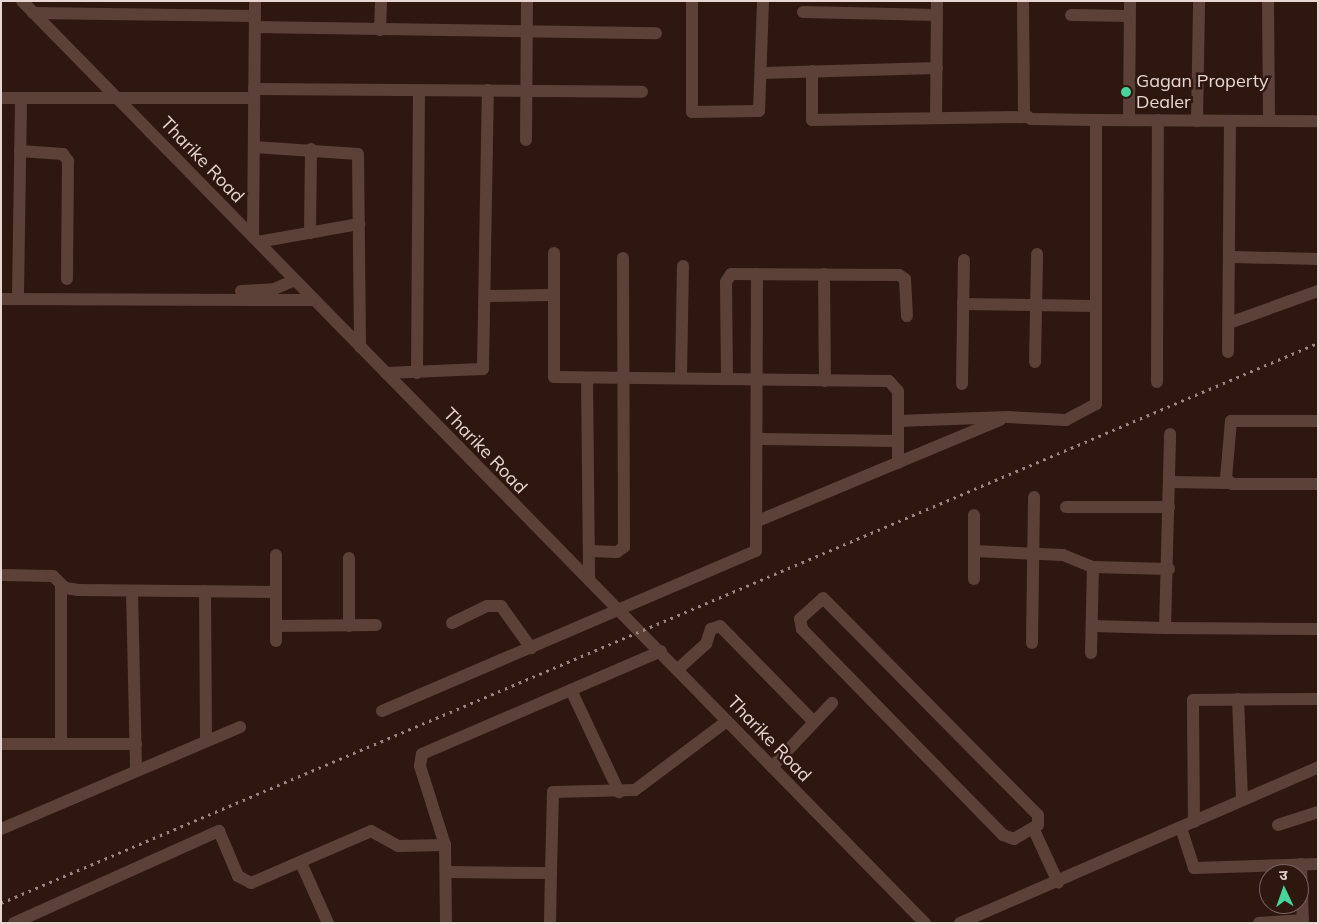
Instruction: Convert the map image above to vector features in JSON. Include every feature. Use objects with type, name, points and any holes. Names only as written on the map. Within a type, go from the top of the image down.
[{"type":"street","name":"Tharike Road","points":[[22,1],[118,98],[311,300],[360,346],[588,580],[661,651],[925,923]]},
{"type":"street","points":[[255,1],[255,240],[359,224]]},
{"type":"street","points":[[380,30],[381,1]]},
{"type":"street","points":[[526,140],[527,1]]},
{"type":"street","points":[[692,1],[692,112],[760,111],[763,1]]},
{"type":"street","points":[[936,118],[937,1]]},
{"type":"street","points":[[1023,1],[1026,117]]},
{"type":"street","points":[[1129,120],[1130,1]]},
{"type":"street","points":[[1197,121],[1199,1]]},
{"type":"street","points":[[1268,1],[1269,121]]},
{"type":"street","points":[[803,12],[937,15]]},
{"type":"street","points":[[33,13],[255,22],[380,30],[527,30],[656,33]]},
{"type":"street","points":[[1071,15],[1129,16]]},
{"type":"street","points":[[762,73],[937,68]]},
{"type":"street","points":[[812,71],[812,120],[1026,117],[1096,120],[1318,121]]},
{"type":"street","points":[[386,373],[482,369],[487,296],[488,90]]},
{"type":"street","points":[[1,98],[118,98],[254,93],[488,90],[642,92]]},
{"type":"street","points":[[417,373],[419,92]]},
{"type":"street","points":[[18,293],[21,98]]},
{"type":"street","points":[[898,421],[1008,417],[1066,420],[1094,407],[1096,120]]},
{"type":"street","points":[[1157,382],[1158,120]]},
{"type":"street","points":[[1228,352],[1232,258],[1230,121]]},
{"type":"street","points":[[254,148],[311,149],[358,154],[360,346]]},
{"type":"street","points":[[310,233],[311,149]]},
{"type":"street","points":[[20,151],[63,154],[68,161],[67,279]]},
{"type":"street","points":[[554,253],[552,373],[556,378],[626,377],[895,383],[898,421],[898,463]]},
{"type":"street","points":[[1035,362],[1038,254]]},
{"type":"street","points":[[589,551],[617,552],[624,547],[626,377],[623,258]]},
{"type":"street","points":[[1232,258],[1318,259]]},
{"type":"street","points":[[962,384],[964,260]]},
{"type":"street","points":[[681,378],[683,266]]},
{"type":"street","points":[[727,379],[727,278],[757,274],[903,276],[908,316]]},
{"type":"street","points":[[382,711],[751,554],[759,545],[757,274]]},
{"type":"street","points":[[824,274],[825,381]]},
{"type":"street","points":[[1,292],[262,291],[293,281]]},
{"type":"street","points":[[1229,322],[1318,290]]},
{"type":"street","points":[[487,296],[552,296]]},
{"type":"street","points":[[1,299],[311,300]]},
{"type":"street","points":[[963,304],[1096,306]]},
{"type":"street","points":[[587,379],[588,580]]},
{"type":"street","points":[[760,520],[1008,417]]},
{"type":"street","points":[[1228,483],[1229,422],[1318,421]]},
{"type":"street","points":[[1165,628],[1170,434]]},
{"type":"street","points":[[759,440],[898,441]]},
{"type":"street","points":[[1170,482],[1318,484]]},
{"type":"street","points":[[1032,643],[1034,497]]},
{"type":"street","points":[[1066,507],[1169,507]]},
{"type":"street","points":[[974,515],[974,579]]},
{"type":"street","points":[[974,551],[1033,552],[1063,555],[1093,567],[1168,569]]},
{"type":"street","points":[[276,555],[276,641]]},
{"type":"street","points":[[348,558],[349,626]]},
{"type":"street","points":[[1091,653],[1093,567]]},
{"type":"street","points":[[1,574],[53,576],[61,585],[78,590],[276,592]]},
{"type":"street","points":[[61,585],[61,744]]},
{"type":"street","points":[[132,591],[136,771]]},
{"type":"street","points":[[205,591],[206,741]]},
{"type":"street","points":[[818,600],[828,601],[1038,815],[1040,822],[1033,828],[1014,839],[1003,835],[802,629],[800,619],[818,600]]},
{"type":"street","points":[[452,623],[488,606],[501,606],[532,648]]},
{"type":"street","points":[[276,626],[376,625]]},
{"type":"street","points":[[678,669],[706,644],[711,629],[720,626],[814,722]]},
{"type":"street","points":[[1092,626],[1318,629]]},
{"type":"street","points":[[446,923],[447,872],[445,844],[420,766],[422,754],[661,651]]},
{"type":"street","points":[[571,690],[619,792]]},
{"type":"street","points":[[1194,822],[1191,702],[1238,699],[1318,698]]},
{"type":"street","points":[[1238,699],[1242,799]]},
{"type":"street","points":[[772,767],[832,703]]},
{"type":"street","points":[[550,923],[553,792],[619,792],[640,788],[727,720]]},
{"type":"street","points":[[1,829],[240,727]]},
{"type":"street","points":[[1,744],[136,744]]},
{"type":"street","points":[[960,923],[1058,882],[1318,767]]},
{"type":"street","points":[[1278,825],[1318,812]]},
{"type":"street","points":[[1033,828],[1058,882]]},
{"type":"street","points":[[1181,828],[1194,868],[1259,866]]},
{"type":"street","points":[[14,923],[219,831],[244,881],[260,880],[371,831],[398,846],[445,844]]},
{"type":"street","points":[[300,863],[328,923]]},
{"type":"street","points":[[447,872],[551,873]]},
{"type":"street","points":[[1259,923],[1303,921]]},
{"type":"railway","points":[[1,903],[1318,343]]},
{"type":"place","name":"Gagan Property Dealer","points":[[1126,92]]}]
